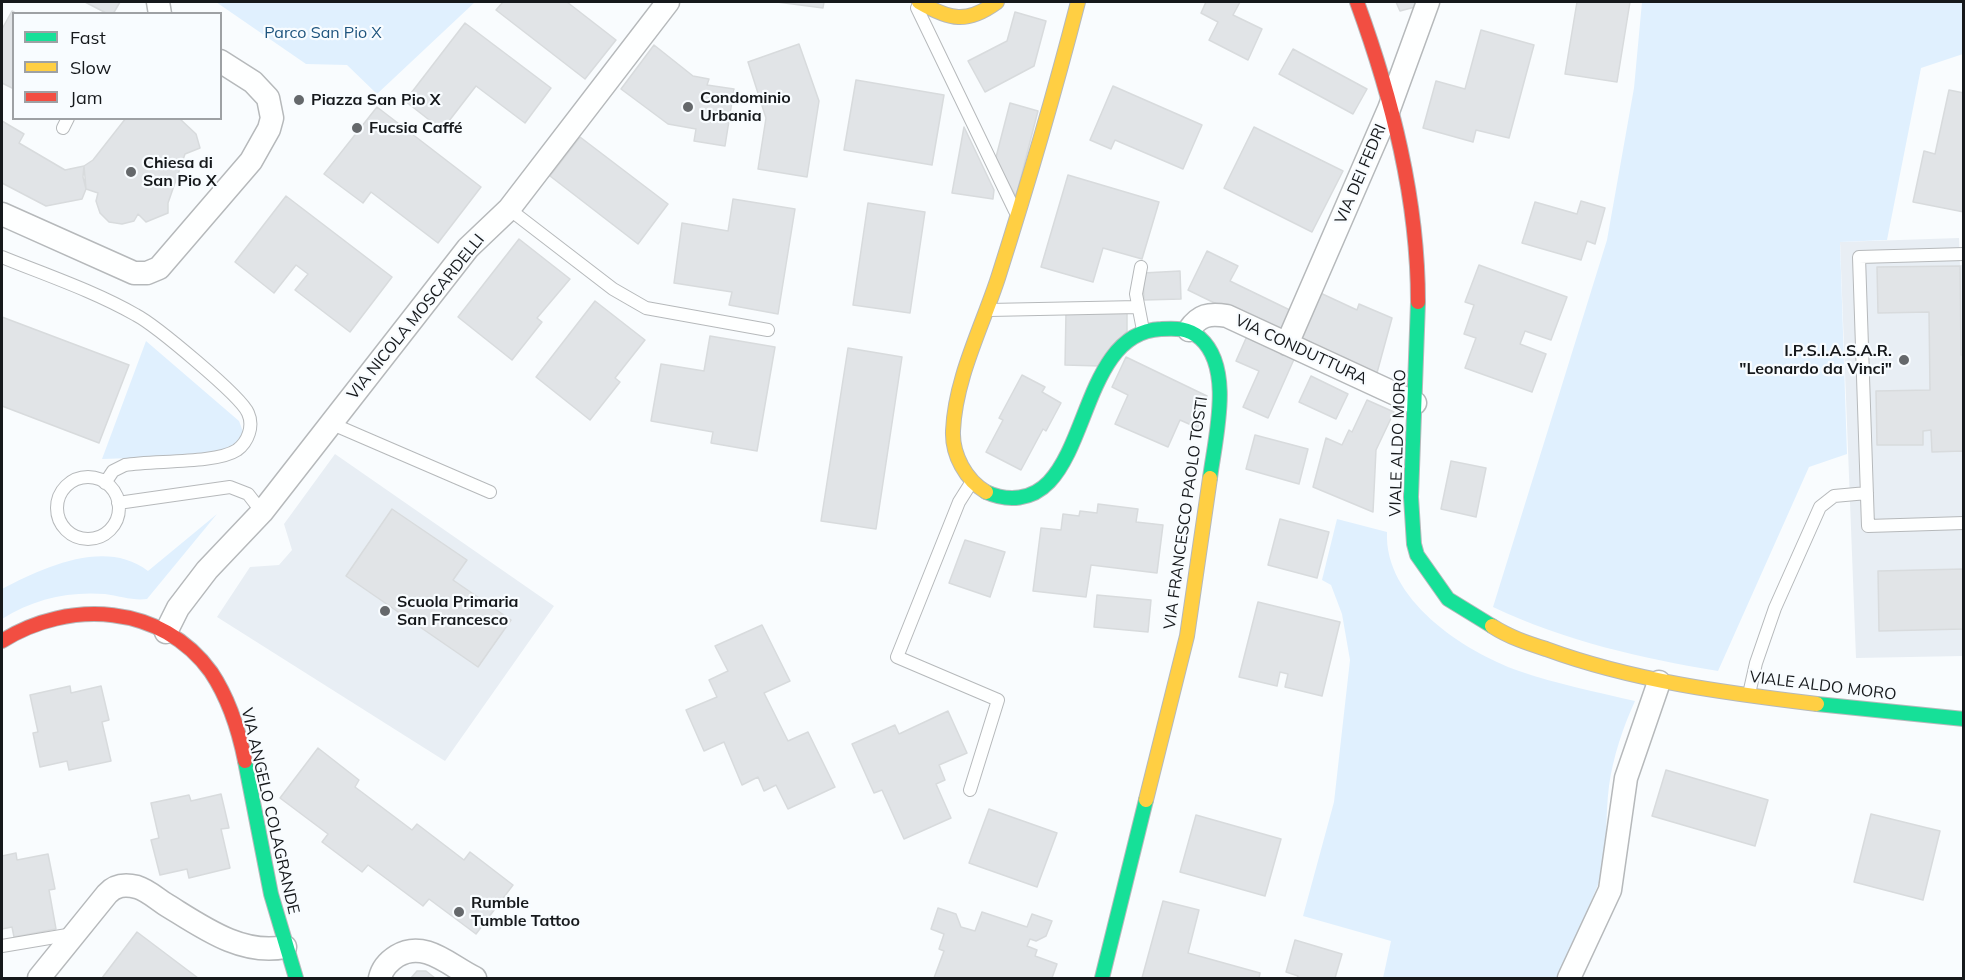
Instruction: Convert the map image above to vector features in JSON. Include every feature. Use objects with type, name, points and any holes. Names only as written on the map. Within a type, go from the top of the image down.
[{"type":"street","name":"VIA NICOLA MOSCARDELLI","points":[[166,632],[178,608],[207,570],[262,512],[468,248],[509,209],[668,2]]},
{"type":"street","points":[[917,2],[946,16],[965,18],[977,16],[997,2]]},
{"type":"street","points":[[1078,2],[1018,218],[954,422],[955,448],[972,482],[985,492],[1010,500],[1029,496],[1046,485],[1065,458],[1107,364],[1123,344],[1143,330],[1171,327],[1189,330]]},
{"type":"street","name":"VIALE ALDO MORO","points":[[1357,2],[1389,109],[1409,200],[1418,283],[1411,519],[1416,554],[1431,580],[1460,608],[1536,648],[1569,660],[1659,682],[1964,719]]},
{"type":"street","name":"VIA DEI FEDRI","points":[[1287,344],[1389,109],[1428,2]]},
{"type":"street","points":[[2,214],[127,270],[147,273],[159,268],[251,161],[269,129],[272,118],[268,98],[253,82],[222,62]]},
{"type":"street","name":"VIA CONDUTTURA","points":[[1189,330],[1198,318],[1220,315],[1415,403]]},
{"type":"street","name":"VIA FRANCESCO PAOLO TOSTI","points":[[1102,978],[1187,636],[1219,413],[1220,384],[1215,362],[1204,343],[1189,330]]},
{"type":"street","name":"VIA ANGELO COLAGRANDE","points":[[2,641],[20,630],[51,618],[85,613],[124,615],[166,632],[199,656],[208,667],[232,711],[239,733],[269,887],[296,978]]},
{"type":"street","points":[[1569,978],[1610,890],[1624,790],[1659,682]]},
{"type":"street","points":[[39,978],[111,890],[128,885],[141,888],[196,923],[233,941],[264,950],[285,947]]},
{"type":"street","points":[[380,978],[392,959],[410,951],[437,955],[475,978]]},
{"type":"lane","points":[[917,2],[1018,218]]},
{"type":"lane","points":[[509,209],[613,289],[646,308],[768,330]]},
{"type":"lane","points":[[1964,254],[1859,257],[1868,526],[1964,523]]},
{"type":"lane","points":[[2,257],[141,317],[231,393],[248,412],[249,434],[234,452],[219,457],[125,465],[113,471],[105,483]]},
{"type":"lane","points":[[1141,267],[1136,285],[1143,330]]},
{"type":"lane","points":[[988,310],[1138,307]]},
{"type":"lane","points":[[330,423],[490,492]]},
{"type":"lane","points":[[87,478],[105,483],[112,490],[118,503],[117,518],[113,527],[97,538],[77,537],[61,524],[58,503],[68,485],[87,478]]},
{"type":"lane","points":[[970,790],[998,700],[897,657],[959,502],[972,482]]},
{"type":"lane","points":[[118,503],[230,488],[248,494],[262,512]]},
{"type":"lane","points":[[1749,694],[1756,663],[1775,608],[1820,507],[1834,496],[1867,493]]},
{"type":"lane","points":[[2,946],[74,934]]},
{"type":"shaded area","name":"I.P.S.I.A.S.A.R. \"Leonardo da Vinci\"","points":[[1959,238],[1960,265],[1964,265],[1963,656],[1856,658],[1840,242]]},
{"type":"shaded area","name":"Scuola Primaria San Francesco","points":[[335,454],[554,606],[445,761],[217,617],[250,567],[279,565],[292,550],[284,524]]},
{"type":"green space","name":"Parco San Pio X","points":[[216,2],[475,2],[377,94],[347,65],[306,64]]},
{"type":"green space","points":[[1642,2],[1963,2],[1963,54],[1921,68],[1887,240],[1840,242],[1847,454],[1809,467],[1718,671],[1603,647],[1548,630],[1493,607],[1607,240],[1634,88]]},
{"type":"green space","points":[[146,341],[239,421],[245,437],[224,455],[102,459]]},
{"type":"green space","points":[[217,514],[147,599],[92,593],[65,595],[26,606],[2,619],[2,589],[18,581],[55,565],[94,557],[113,557],[131,561],[148,571]]},
{"type":"green space","points":[[1337,519],[1387,532],[1390,556],[1398,579],[1413,600],[1431,619],[1474,650],[1533,676],[1635,701],[1619,742],[1611,775],[1600,880],[1559,978],[1383,978],[1391,941],[1303,916],[1334,802],[1350,660],[1342,614],[1331,585],[1322,580]]},
{"type":"building","points":[[85,2],[120,2],[114,12],[104,12]]},
{"type":"building","points":[[503,2],[567,2],[616,40],[585,79],[496,10]]},
{"type":"building","points":[[777,2],[824,2],[823,8]]},
{"type":"building","points":[[1206,2],[1240,2],[1233,15],[1262,29],[1248,60],[1209,40],[1218,22],[1201,13]]},
{"type":"building","points":[[1396,2],[1417,2],[1415,7],[1400,11]]},
{"type":"building","points":[[1577,2],[1630,2],[1617,82],[1565,74]]},
{"type":"building","points":[[12,11],[14,12],[12,88],[2,83],[2,29]]},
{"type":"building","points":[[1015,12],[1046,21],[1034,66],[985,92],[968,61],[1007,41]]},
{"type":"building","points":[[465,23],[551,88],[525,123],[476,86],[442,130],[405,101]]},
{"type":"building","points":[[1481,30],[1534,45],[1509,138],[1476,130],[1473,142],[1423,128],[1436,81],[1465,89]]},
{"type":"building","points":[[799,44],[819,101],[807,177],[758,169],[766,118],[748,62]]},
{"type":"building","name":"Condominio Urbania","points":[[654,45],[693,76],[709,79],[707,85],[734,89],[725,146],[694,141],[696,129],[668,124],[621,89]]},
{"type":"building","points":[[1293,49],[1367,89],[1353,114],[1279,74]]},
{"type":"building","points":[[856,80],[944,95],[932,165],[844,150]]},
{"type":"building","points":[[1113,86],[1202,125],[1183,169],[1115,140],[1111,149],[1090,140]]},
{"type":"building","points":[[1949,90],[1964,93],[1964,212],[1913,202],[1924,151],[1935,154]]},
{"type":"building","points":[[1010,103],[1038,111],[1016,196],[995,161]]},
{"type":"building","points":[[377,107],[481,187],[438,243],[371,192],[363,203],[324,174]]},
{"type":"building","name":"Chiesa di San Pio X","points":[[124,120],[181,120],[196,134],[200,148],[185,154],[168,203],[168,213],[146,222],[138,214],[134,221],[122,224],[109,222],[100,213],[96,201],[98,193],[86,189],[83,177],[84,166],[93,160]]},
{"type":"building","points":[[2,121],[24,134],[19,143],[65,170],[84,166],[86,189],[82,199],[46,206],[2,183]]},
{"type":"building","points":[[964,127],[994,190],[993,199],[952,193]]},
{"type":"building","points":[[1254,127],[1343,171],[1312,232],[1224,188]]},
{"type":"building","points":[[580,137],[668,204],[638,244],[550,176]]},
{"type":"building","points":[[1068,175],[1159,202],[1142,259],[1103,248],[1093,282],[1041,267]]},
{"type":"building","points":[[286,196],[392,277],[350,332],[295,290],[308,274],[296,265],[274,293],[235,262]]},
{"type":"building","points":[[733,199],[795,209],[778,314],[729,305],[732,292],[674,283],[682,223],[728,231]]},
{"type":"building","points":[[1581,201],[1605,208],[1595,244],[1587,241],[1581,260],[1522,243],[1535,202],[1577,214]]},
{"type":"building","points":[[868,203],[925,212],[910,313],[853,305]]},
{"type":"building","points":[[519,239],[570,279],[537,318],[542,322],[512,360],[458,317]]},
{"type":"building","points":[[1207,251],[1238,266],[1230,281],[1296,313],[1284,337],[1188,290]]},
{"type":"building","points":[[1479,265],[1567,297],[1551,340],[1525,331],[1520,344],[1546,354],[1532,392],[1465,368],[1476,338],[1464,334],[1474,305],[1465,302]]},
{"type":"building","points":[[1960,266],[1961,355],[1964,355],[1964,463],[1963,451],[1932,452],[1931,430],[1923,431],[1923,445],[1877,445],[1876,391],[1930,390],[1929,312],[1878,313],[1877,267]]},
{"type":"building","points":[[1180,271],[1181,299],[1144,300],[1143,273]]},
{"type":"building","points":[[1316,291],[1357,310],[1359,304],[1392,318],[1375,380],[1294,342]]},
{"type":"building","points":[[595,301],[645,340],[615,378],[620,382],[590,420],[536,377]]},
{"type":"building","points":[[1066,312],[1127,313],[1127,331],[1100,366],[1065,365]]},
{"type":"building","points":[[2,317],[129,365],[99,443],[2,406]]},
{"type":"building","points":[[710,336],[775,347],[757,451],[711,443],[713,432],[651,421],[661,364],[704,371]]},
{"type":"building","points":[[1247,336],[1295,357],[1268,418],[1243,407],[1259,371],[1236,361]]},
{"type":"building","points":[[848,348],[902,357],[876,529],[821,521]]},
{"type":"building","points":[[1126,357],[1207,396],[1198,428],[1180,420],[1168,447],[1115,424],[1128,395],[1112,387]]},
{"type":"building","points":[[1022,375],[1045,387],[1042,392],[1061,403],[1046,431],[1043,429],[1021,470],[986,452],[1003,420],[999,418]]},
{"type":"building","points":[[1311,376],[1348,394],[1336,419],[1299,402]]},
{"type":"building","points":[[1367,400],[1394,412],[1376,450],[1373,512],[1313,487],[1326,438],[1342,445],[1349,430],[1352,432]]},
{"type":"building","points":[[1255,435],[1308,449],[1299,484],[1246,469]]},
{"type":"building","points":[[1451,461],[1486,468],[1476,517],[1441,509]]},
{"type":"building","points":[[1098,504],[1138,509],[1136,522],[1163,525],[1157,573],[1091,565],[1086,597],[1033,591],[1041,528],[1061,530],[1063,514],[1079,516],[1080,511],[1097,513]]},
{"type":"building","points":[[392,509],[467,560],[453,580],[511,620],[478,667],[346,576]]},
{"type":"building","points":[[1280,519],[1329,532],[1317,578],[1268,565]]},
{"type":"building","points":[[965,540],[1005,552],[990,597],[949,583]]},
{"type":"building","points":[[1964,569],[1964,629],[1879,631],[1878,571]]},
{"type":"building","points":[[1097,595],[1151,600],[1148,632],[1094,627]]},
{"type":"building","points":[[1258,602],[1340,622],[1322,696],[1285,687],[1288,674],[1280,672],[1277,686],[1239,677]]},
{"type":"building","points":[[762,625],[790,681],[764,693],[788,741],[808,732],[835,787],[788,809],[776,785],[764,791],[758,777],[742,785],[724,742],[704,751],[686,710],[717,697],[709,680],[728,671],[715,646]]},
{"type":"building","points":[[70,686],[71,693],[101,686],[109,720],[102,722],[111,761],[69,770],[67,761],[40,767],[33,733],[38,732],[30,695]]},
{"type":"building","points":[[948,711],[967,753],[939,765],[945,780],[936,784],[951,818],[904,839],[882,790],[874,793],[852,744],[895,725],[899,734]]},
{"type":"building","points":[[318,748],[359,780],[355,787],[412,830],[417,824],[464,860],[470,852],[513,885],[476,934],[429,899],[423,906],[368,865],[362,872],[322,842],[328,834],[280,798]]},
{"type":"building","points":[[1666,770],[1768,800],[1755,846],[1652,816]]},
{"type":"building","points":[[221,794],[229,828],[221,829],[230,868],[189,878],[187,869],[160,875],[151,840],[159,838],[151,803],[189,795],[191,801]]},
{"type":"building","points":[[989,809],[1057,833],[1037,887],[969,863]]},
{"type":"building","points":[[1871,814],[1940,831],[1923,900],[1854,882]]},
{"type":"building","points":[[1196,815],[1281,839],[1265,896],[1180,872]]},
{"type":"building","points":[[16,853],[17,860],[48,854],[55,889],[49,890],[56,929],[14,937],[12,927],[2,929],[2,856]]},
{"type":"building","points":[[1163,901],[1199,910],[1188,953],[1260,973],[1259,978],[1142,978]]},
{"type":"building","points":[[938,908],[956,914],[961,927],[975,931],[982,912],[1027,927],[1032,914],[1052,921],[1046,936],[1036,941],[1030,939],[1027,946],[1037,950],[1035,956],[1057,964],[1052,978],[934,978],[944,951],[939,949],[944,934],[931,929]]},
{"type":"building","points":[[137,932],[198,978],[102,978]]},
{"type":"building","points":[[1295,940],[1342,954],[1335,978],[1297,978],[1298,976],[1286,972]]},
{"type":"building","points":[[417,971],[426,971],[435,978],[411,978]]},
{"type":"traffic: fast","points":[[1418,302],[1411,497],[1414,544],[1417,555],[1448,599],[1492,626]]},
{"type":"traffic: fast","points":[[986,492],[1003,497],[1019,498],[1035,493],[1049,482],[1074,441],[1105,368],[1120,348],[1138,335],[1161,329],[1182,329],[1200,338],[1210,351],[1217,367],[1220,404],[1210,478]]},
{"type":"traffic: fast","points":[[1817,704],[1964,719]]},
{"type":"traffic: fast","points":[[245,761],[271,894],[296,978]]},
{"type":"traffic: fast","points":[[1102,978],[1146,800]]},
{"type":"traffic: slow","points":[[919,2],[940,13],[958,17],[977,14],[997,2]]},
{"type":"traffic: slow","points":[[986,492],[972,481],[958,458],[953,440],[955,412],[970,353],[998,278],[1030,175],[1078,2]]},
{"type":"traffic: slow","points":[[1146,800],[1187,636],[1210,478]]},
{"type":"traffic: slow","points":[[1492,626],[1525,642],[1612,670],[1714,690],[1817,704]]},
{"type":"traffic: jam","points":[[1357,2],[1370,38],[1401,149],[1413,225],[1418,302]]},
{"type":"traffic: jam","points":[[2,641],[28,627],[85,614],[113,615],[141,621],[167,633],[191,649],[211,672],[232,715],[245,761]]},
{"type":"place","name":"Piazza San Pio X","points":[[299,100]]},
{"type":"place","name":"Condominio Urbania","points":[[688,107]]},
{"type":"place","name":"Fucsia Caffé","points":[[357,128]]},
{"type":"place","name":"Chiesa di San Pio X","points":[[131,172]]},
{"type":"place","name":"I.P.S.I.A.S.A.R. \"Leonardo da Vinci\"","points":[[1904,360]]},
{"type":"place","name":"Scuola Primaria San Francesco","points":[[385,611]]},
{"type":"place","name":"Rumble Tumble Tattoo","points":[[459,912]]}]
